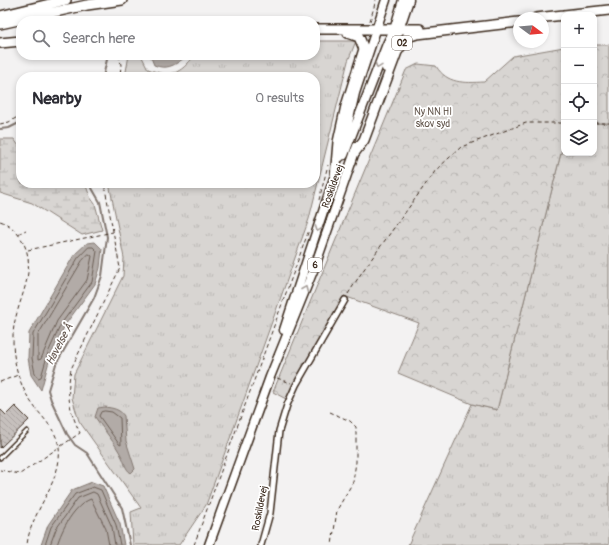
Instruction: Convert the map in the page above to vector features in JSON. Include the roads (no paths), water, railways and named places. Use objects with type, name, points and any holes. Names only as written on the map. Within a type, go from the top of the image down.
[{"type":"highway","points":[[0,16],[66,0]]},
{"type":"highway","points":[[41,16],[122,0]]},
{"type":"highway","points":[[591,12],[609,10]]},
{"type":"highway","points":[[549,17],[561,15]]},
{"type":"highway","points":[[0,24],[16,21]]},
{"type":"highway","name":"O2","points":[[397,30],[513,22]]},
{"type":"highway","name":"O2","points":[[355,152],[364,140],[397,52],[407,37],[417,34],[513,22]]},
{"type":"highway","points":[[320,29],[397,30]]},
{"type":"highway","points":[[320,33],[354,34],[359,36],[364,46],[346,106],[338,142],[335,178]]},
{"type":"highway","points":[[0,43],[16,41]]},
{"type":"main road","name":"Roskildevej","points":[[335,178],[372,29],[386,0]]},
{"type":"main road","name":"Roskildevej","points":[[270,377],[294,297],[335,178],[387,44],[397,30],[403,0]]},
{"type":"main road","name":"Roskildevej","points":[[209,545],[270,377],[314,266],[397,30],[409,0]]},
{"type":"street","name":"Roskildevej","points":[[261,545],[270,513],[279,431],[296,385],[345,300]]},
{"type":"lane","points":[[0,458],[27,431]]},
{"type":"water","points":[[152,60],[181,60],[166,67],[154,65]]},
{"type":"water","points":[[95,242],[102,249],[100,268],[95,284],[65,325],[51,354],[41,390],[31,375],[28,358],[29,333],[74,255],[87,243]]},
{"type":"water","points":[[105,407],[118,410],[124,416],[126,441],[135,469],[131,473],[126,468],[116,447],[95,417],[98,408]]},
{"type":"water","points":[[92,482],[103,486],[120,524],[124,545],[41,545],[48,525],[72,490]]},
{"type":"waterway","name":"Havelse Å","points":[[104,72],[107,60]]},
{"type":"waterway","points":[[0,129],[9,128],[16,124]]},
{"type":"waterway","name":"Havelse Å","points":[[92,188],[100,202],[107,237],[102,276],[94,298],[56,364],[48,390],[51,400],[67,434],[75,445],[87,453],[122,508],[130,545]]},
{"type":"park label","name":"Ny NN HI skov syd","points":[[433,116]]}]
